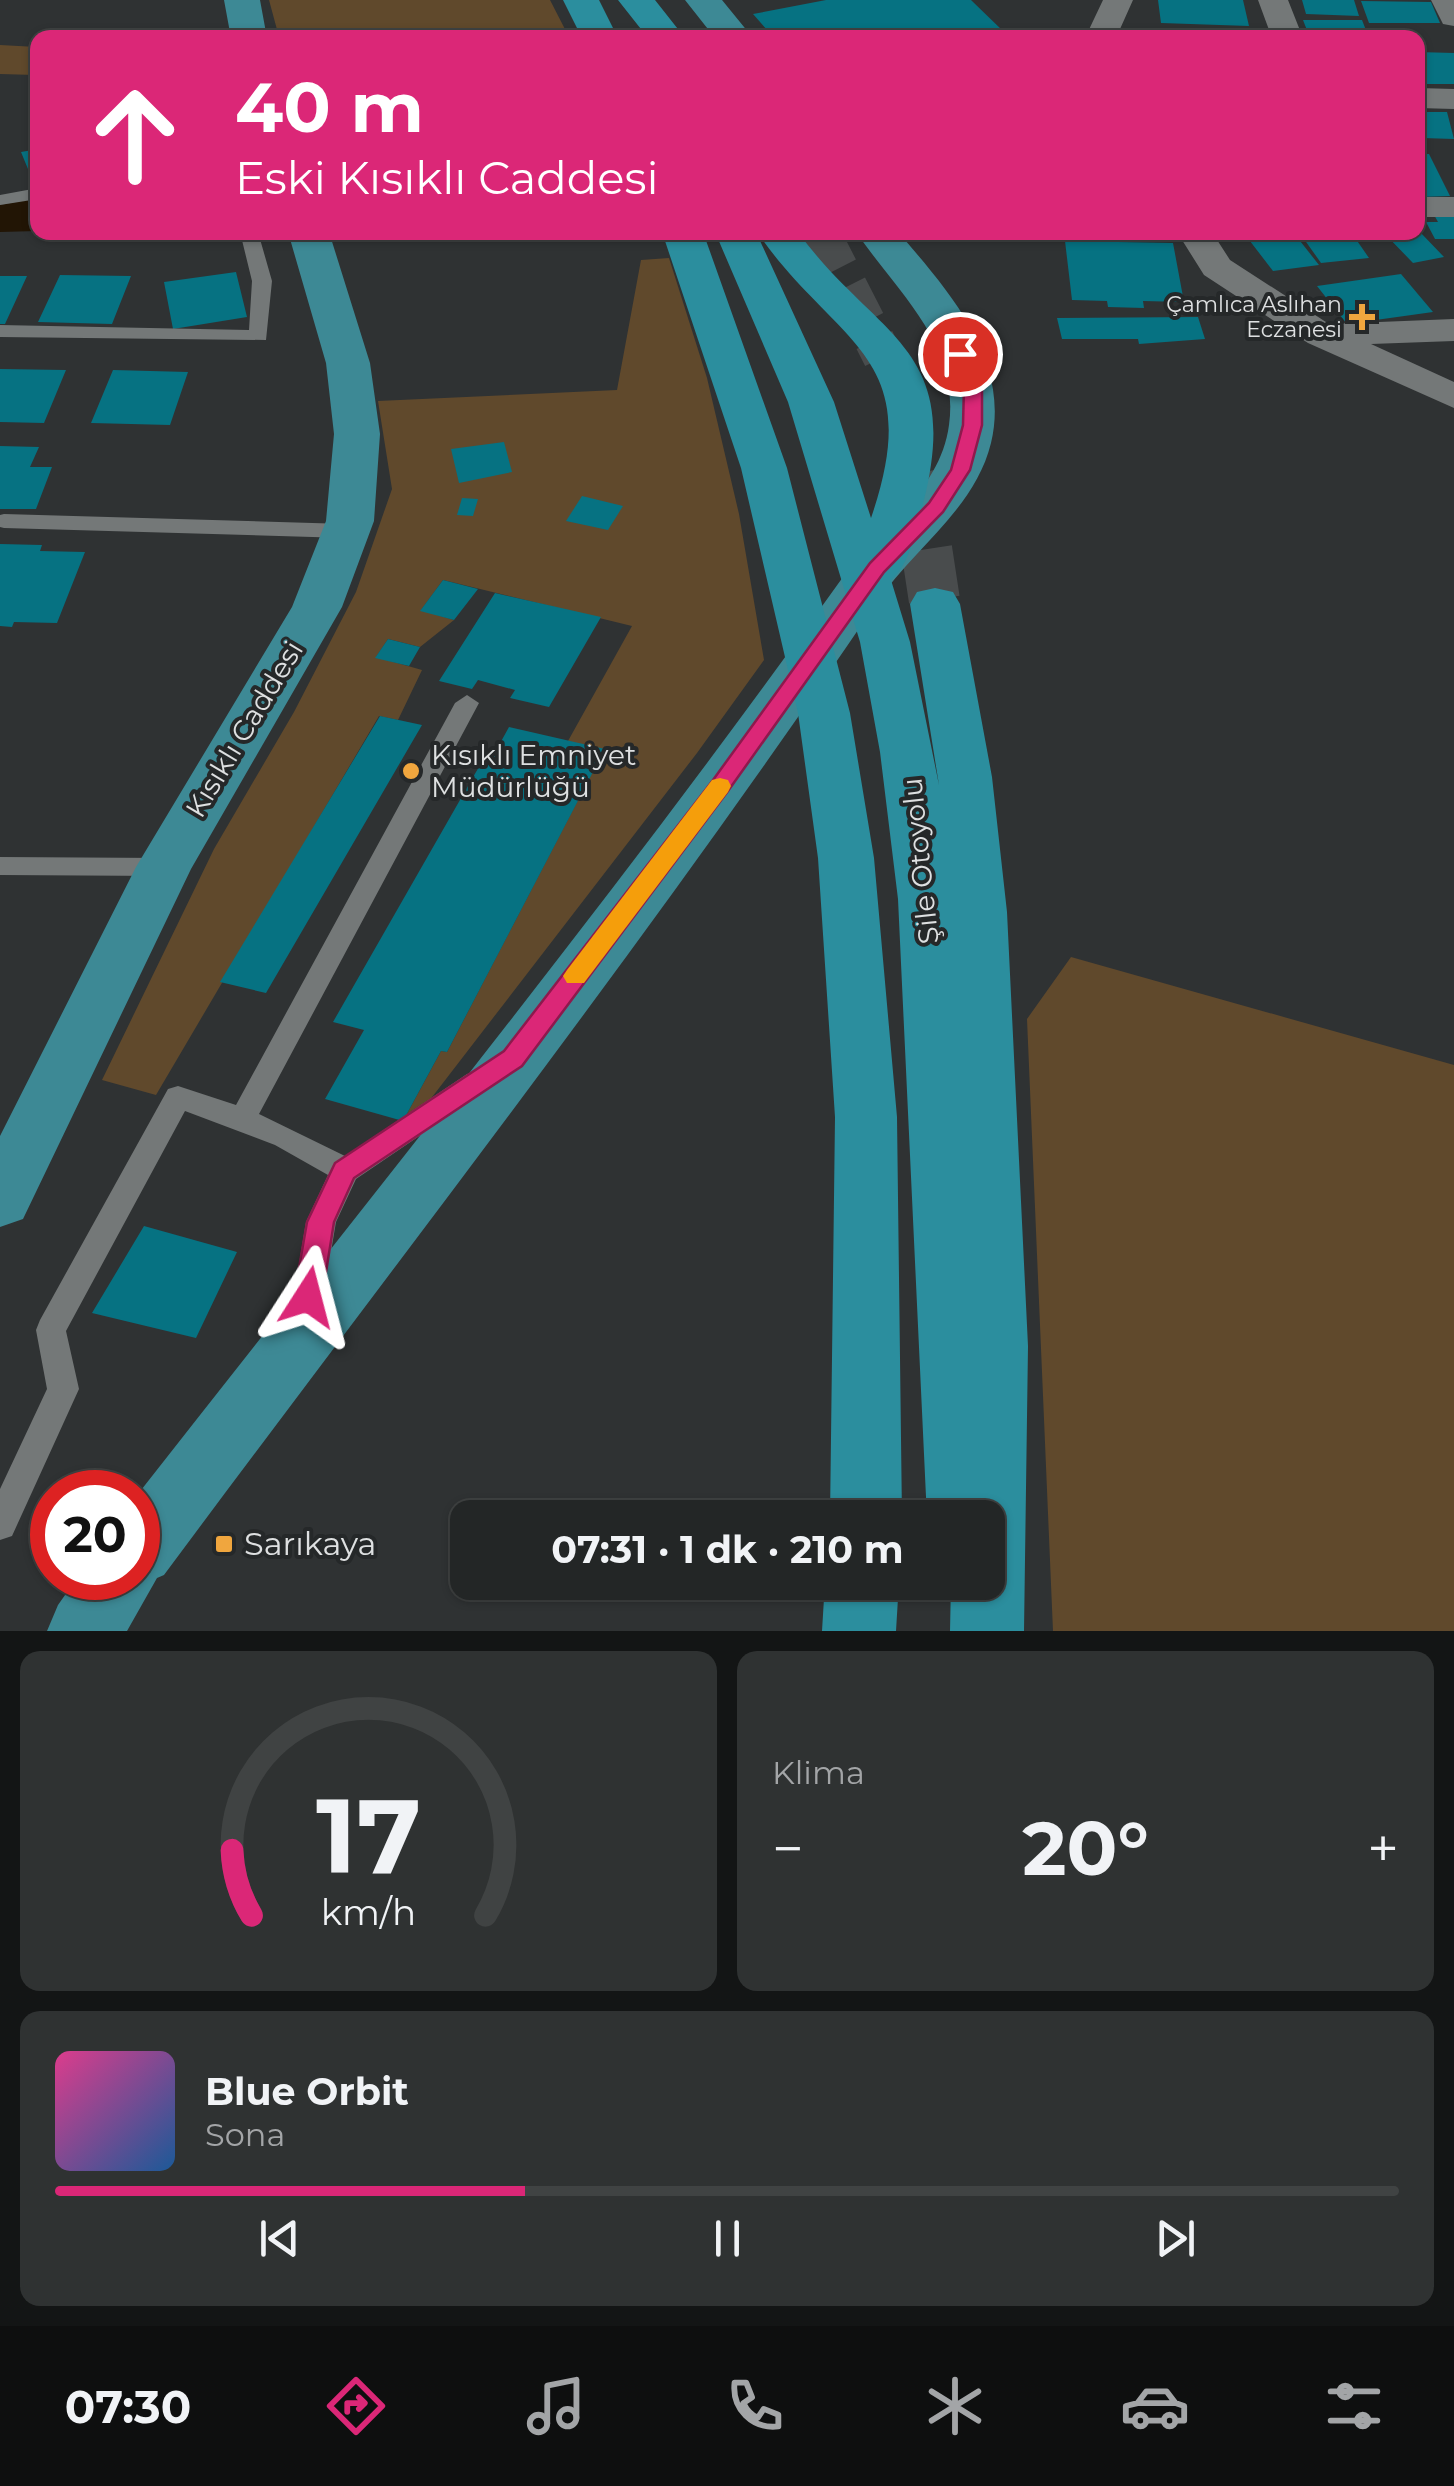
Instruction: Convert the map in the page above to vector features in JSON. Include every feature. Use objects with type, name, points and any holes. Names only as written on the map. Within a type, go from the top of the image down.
[{"type":"highway","points":[[581,0],[596,30]]},
{"type":"highway","points":[[613,0],[630,30]]},
{"type":"highway","points":[[636,0],[660,30]]},
{"type":"highway","points":[[682,0],[703,30]]},
{"type":"highway","points":[[685,240],[764,468],[824,713],[846,858],[866,1117],[866,1500]]},
{"type":"highway","name":"Şile Otoyolu","points":[[739,240],[811,402],[885,642],[907,752],[928,899],[962,1500]]},
{"type":"highway","points":[[783,240],[814,278],[880,341],[897,366],[910,402],[914,434],[900,507],[877,568]]},
{"type":"highway","points":[[935,604],[965,777],[978,912],[994,1346],[987,1631]]},
{"type":"highway","points":[[859,1631],[861,1600]]},
{"type":"highway","points":[[967,1600],[968,1631]]},
{"type":"main road","points":[[242,0],[248,30]]},
{"type":"main road","points":[[703,0],[728,30]]},
{"type":"main road","name":"Kısıklı Caddesi","points":[[5,1174],[164,868],[317,606],[346,531],[357,434],[348,363],[310,240]]},
{"type":"main road","points":[[160,1522],[720,786],[877,568],[936,508],[960,470],[972,425],[973,386],[946,321],[882,240]]},
{"type":"main road","points":[[84,1631],[105,1600]]},
{"type":"street","points":[[1104,30],[1118,0]]},
{"type":"street","points":[[1273,0],[1285,30]]},
{"type":"street","points":[[1446,0],[1454,17]]},
{"type":"street","points":[[1425,98],[1454,98]]},
{"type":"street","points":[[1425,207],[1454,207]]},
{"type":"street","points":[[1199,240],[1217,267],[1321,335],[1454,396]]},
{"type":"street","points":[[1321,335],[1454,330]]},
{"type":"lane","points":[[0,200],[30,194]]},
{"type":"lane","points":[[0,331],[259,336],[262,282],[251,240]]},
{"type":"lane","points":[[4,521],[346,531]]},
{"type":"lane","points":[[243,1118],[467,704]]},
{"type":"lane","points":[[0,866],[164,868]]},
{"type":"lane","points":[[302,1334],[320,1222],[344,1171],[513,1058]]},
{"type":"lane","points":[[0,1525],[63,1388],[50,1330],[178,1097],[307,1145],[344,1171]]},
{"type":"shaded area","points":[[269,0],[550,0],[565,30],[277,30]]},
{"type":"shaded area","points":[[0,45],[30,47],[30,75],[0,74]]},
{"type":"shaded area","points":[[30,199],[30,231],[0,232],[0,205]]},
{"type":"shaded area","points":[[669,258],[707,378],[739,514],[764,660],[426,1105],[403,1121],[441,1051],[447,1052],[604,750],[568,741],[632,626],[443,580],[421,610],[454,620],[420,647],[388,639],[376,657],[422,670],[398,720],[379,716],[156,1095],[102,1080],[214,849],[294,712],[356,592],[392,489],[378,401],[617,390],[641,260]]},
{"type":"shaded area","points":[[1071,957],[1454,1065],[1454,1631],[1053,1631],[1027,1019]]},
{"type":"building","points":[[826,0],[971,0],[1002,30],[767,30],[753,14]]},
{"type":"building","points":[[1158,0],[1243,0],[1249,26],[1161,23]]},
{"type":"building","points":[[1302,0],[1354,0],[1359,16],[1306,14]]},
{"type":"building","points":[[1361,1],[1431,2],[1440,23],[1369,23]]},
{"type":"building","points":[[1303,20],[1362,20],[1366,30],[1307,30]]},
{"type":"building","points":[[1425,52],[1454,53],[1454,84],[1425,84]]},
{"type":"building","points":[[1425,112],[1447,112],[1454,139],[1425,138]]},
{"type":"building","points":[[30,150],[30,174],[21,152]]},
{"type":"building","points":[[1425,154],[1429,154],[1450,196],[1425,197]]},
{"type":"building","points":[[1454,212],[1454,239],[1435,239],[1426,222],[1438,222],[1433,213]]},
{"type":"building","points":[[1425,237],[1444,257],[1413,263],[1391,240]]},
{"type":"building","points":[[1249,240],[1299,240],[1319,265],[1273,271]]},
{"type":"building","points":[[1305,240],[1357,240],[1369,258],[1321,263]]},
{"type":"building","points":[[1065,241],[1173,243],[1184,302],[1143,301],[1144,308],[1072,300]]},
{"type":"building","points":[[236,272],[247,317],[173,329],[164,282]]},
{"type":"building","points":[[1401,274],[1433,312],[1347,324],[1317,286]]},
{"type":"building","points":[[60,275],[131,276],[112,324],[38,322]]},
{"type":"building","points":[[0,276],[27,276],[5,324],[0,324]]},
{"type":"building","points":[[1198,317],[1205,339],[1139,344],[1138,339],[1062,339],[1057,318]]},
{"type":"building","points":[[0,369],[66,370],[44,423],[0,422]]},
{"type":"building","points":[[113,370],[188,372],[170,425],[91,423]]},
{"type":"building","points":[[504,442],[512,472],[459,483],[451,449]]},
{"type":"building","points":[[0,446],[39,447],[30,467],[52,467],[36,509],[0,509]]},
{"type":"building","points":[[582,496],[623,506],[608,530],[566,521]]},
{"type":"building","points":[[462,498],[478,499],[473,516],[457,515]]},
{"type":"building","points":[[0,544],[42,545],[40,551],[85,552],[57,623],[14,622],[12,627],[0,626]]},
{"type":"building","points":[[443,580],[478,589],[454,620],[420,611]]},
{"type":"building","points":[[495,593],[601,617],[549,707],[510,698],[515,690],[478,680],[472,689],[439,681]]},
{"type":"building","points":[[388,639],[420,647],[409,666],[375,658]]},
{"type":"building","points":[[380,716],[422,725],[266,993],[220,982]]},
{"type":"building","points":[[509,727],[605,749],[447,1052],[441,1051],[403,1121],[325,1099],[364,1030],[333,1022],[480,765],[487,767]]},
{"type":"building","points":[[144,1226],[237,1252],[196,1338],[92,1313]]},
{"type":"tunnel","points":[[824,240],[883,357]]},
{"type":"tunnel","points":[[915,473],[935,604]]},
{"type":"slow traffic","points":[[575,976],[720,786]]},
{"type":"place","name":"Çamlıca Aslıhan Eczanesi","points":[[1362,317]]},
{"type":"place","name":"Kısıklı Emniyet Müdürlüğü","points":[[411,771]]},
{"type":"place","name":"Sarıkaya","points":[[224,1544]]},
{"type":"route","points":[[308,1297],[320,1222],[344,1171],[513,1058],[720,786],[877,568],[936,508],[960,470],[972,425],[973,386],[960,354]]}]
